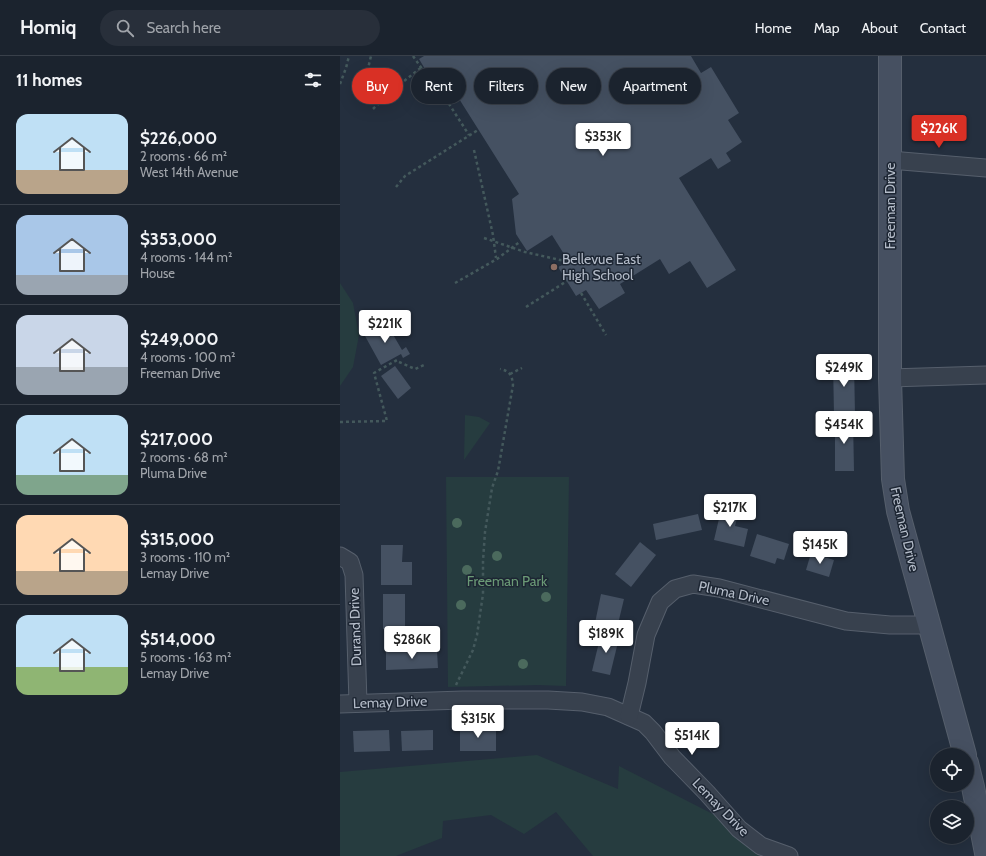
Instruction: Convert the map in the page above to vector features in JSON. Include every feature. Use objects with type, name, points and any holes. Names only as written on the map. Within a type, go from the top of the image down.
[{"type":"street","name":"Freeman Drive","points":[[890,56],[890,378],[893,479],[898,511],[963,748]]},
{"type":"street","points":[[890,160],[986,168]]},
{"type":"street","points":[[890,378],[986,376]]},
{"type":"street","name":"Durand Drive","points":[[340,556],[350,562],[354,575],[358,703]]},
{"type":"street","name":"Pluma Drive","points":[[629,716],[646,635],[660,602],[675,589],[693,584],[719,588],[846,621],[890,625],[930,625]]},
{"type":"street","name":"Lemay Drive","points":[[340,704],[548,700],[582,702],[608,707],[644,723],[739,830],[761,846],[789,856]]},
{"type":"street","points":[[974,792],[986,853]]},
{"type":"path","points":[[340,84],[349,56]]},
{"type":"path","points":[[368,68],[371,56]]},
{"type":"path","points":[[413,56],[434,86],[440,90],[469,136]]},
{"type":"path","points":[[373,109],[388,93],[422,67]]},
{"type":"path","points":[[396,187],[405,176],[478,130]]},
{"type":"path","points":[[474,150],[494,242],[496,258]]},
{"type":"path","points":[[484,238],[569,262]]},
{"type":"path","points":[[456,283],[497,259],[521,241]]},
{"type":"path","points":[[526,308],[567,281]]},
{"type":"path","points":[[581,293],[606,335]]},
{"type":"path","points":[[340,422],[387,421],[374,373],[397,360],[415,369],[426,364]]},
{"type":"path","points":[[510,374],[522,368]]},
{"type":"path","points":[[450,701],[456,684],[473,650],[481,618],[484,594],[483,561],[485,532],[492,488],[498,471],[513,385],[512,376],[508,372],[500,369]]},
{"type":"green space","points":[[340,283],[353,303],[359,335],[353,367],[340,386]]},
{"type":"green space","points":[[465,415],[479,417],[490,423],[464,460]]},
{"type":"green space","name":"Freeman Park","points":[[446,477],[569,477],[566,686],[538,685],[448,687]]},
{"type":"green space","points":[[537,755],[618,789],[619,766],[795,856],[593,856],[556,812],[524,834],[491,815],[443,821],[442,838],[396,856],[340,856],[340,772]]},
{"type":"building","name":"Bellevue East High School","points":[[424,56],[691,56],[698,68],[609,68],[609,104],[701,104],[701,73],[711,67],[739,113],[728,120],[742,142],[726,153],[731,161],[718,169],[711,158],[679,178],[736,270],[707,288],[690,261],[669,274],[660,259],[620,284],[625,293],[599,309],[586,290],[576,296],[558,267],[569,262],[552,235],[527,251],[516,234],[512,199],[519,194],[462,104],[466,104],[466,68],[424,68],[419,59]]},
{"type":"building","points":[[388,317],[392,324],[388,326],[402,350],[406,347],[410,354],[403,358],[401,354],[381,365],[365,336],[384,325],[381,321]]},
{"type":"building","points":[[833,362],[854,362],[855,415],[834,415]]},
{"type":"building","points":[[395,366],[411,388],[398,399],[381,376]]},
{"type":"building","points":[[835,419],[853,419],[854,471],[835,471]]},
{"type":"building","points":[[722,506],[739,510],[735,526],[748,529],[744,547],[714,540]]},
{"type":"building","points":[[698,514],[702,530],[656,540],[653,524]]},
{"type":"building","points":[[757,534],[789,544],[784,560],[777,558],[775,564],[750,556]]},
{"type":"building","points":[[640,542],[656,555],[631,587],[615,574]]},
{"type":"building","points":[[381,545],[403,545],[402,562],[412,562],[412,585],[381,585]]},
{"type":"building","points":[[811,553],[834,560],[829,577],[806,570]]},
{"type":"building","points":[[383,594],[405,594],[405,629],[383,629]]},
{"type":"building","points":[[601,594],[624,599],[617,628],[595,623]]},
{"type":"building","points":[[601,634],[619,638],[610,675],[592,671]]},
{"type":"building","points":[[437,651],[438,668],[386,670],[386,652]]},
{"type":"building","points":[[496,727],[496,751],[460,751],[460,728]]},
{"type":"building","points":[[389,730],[390,751],[354,752],[353,731]]},
{"type":"building","points":[[433,730],[433,750],[402,751],[401,731]]},
{"type":"place","name":"Bellevue East High School","points":[[554,267]]}]
